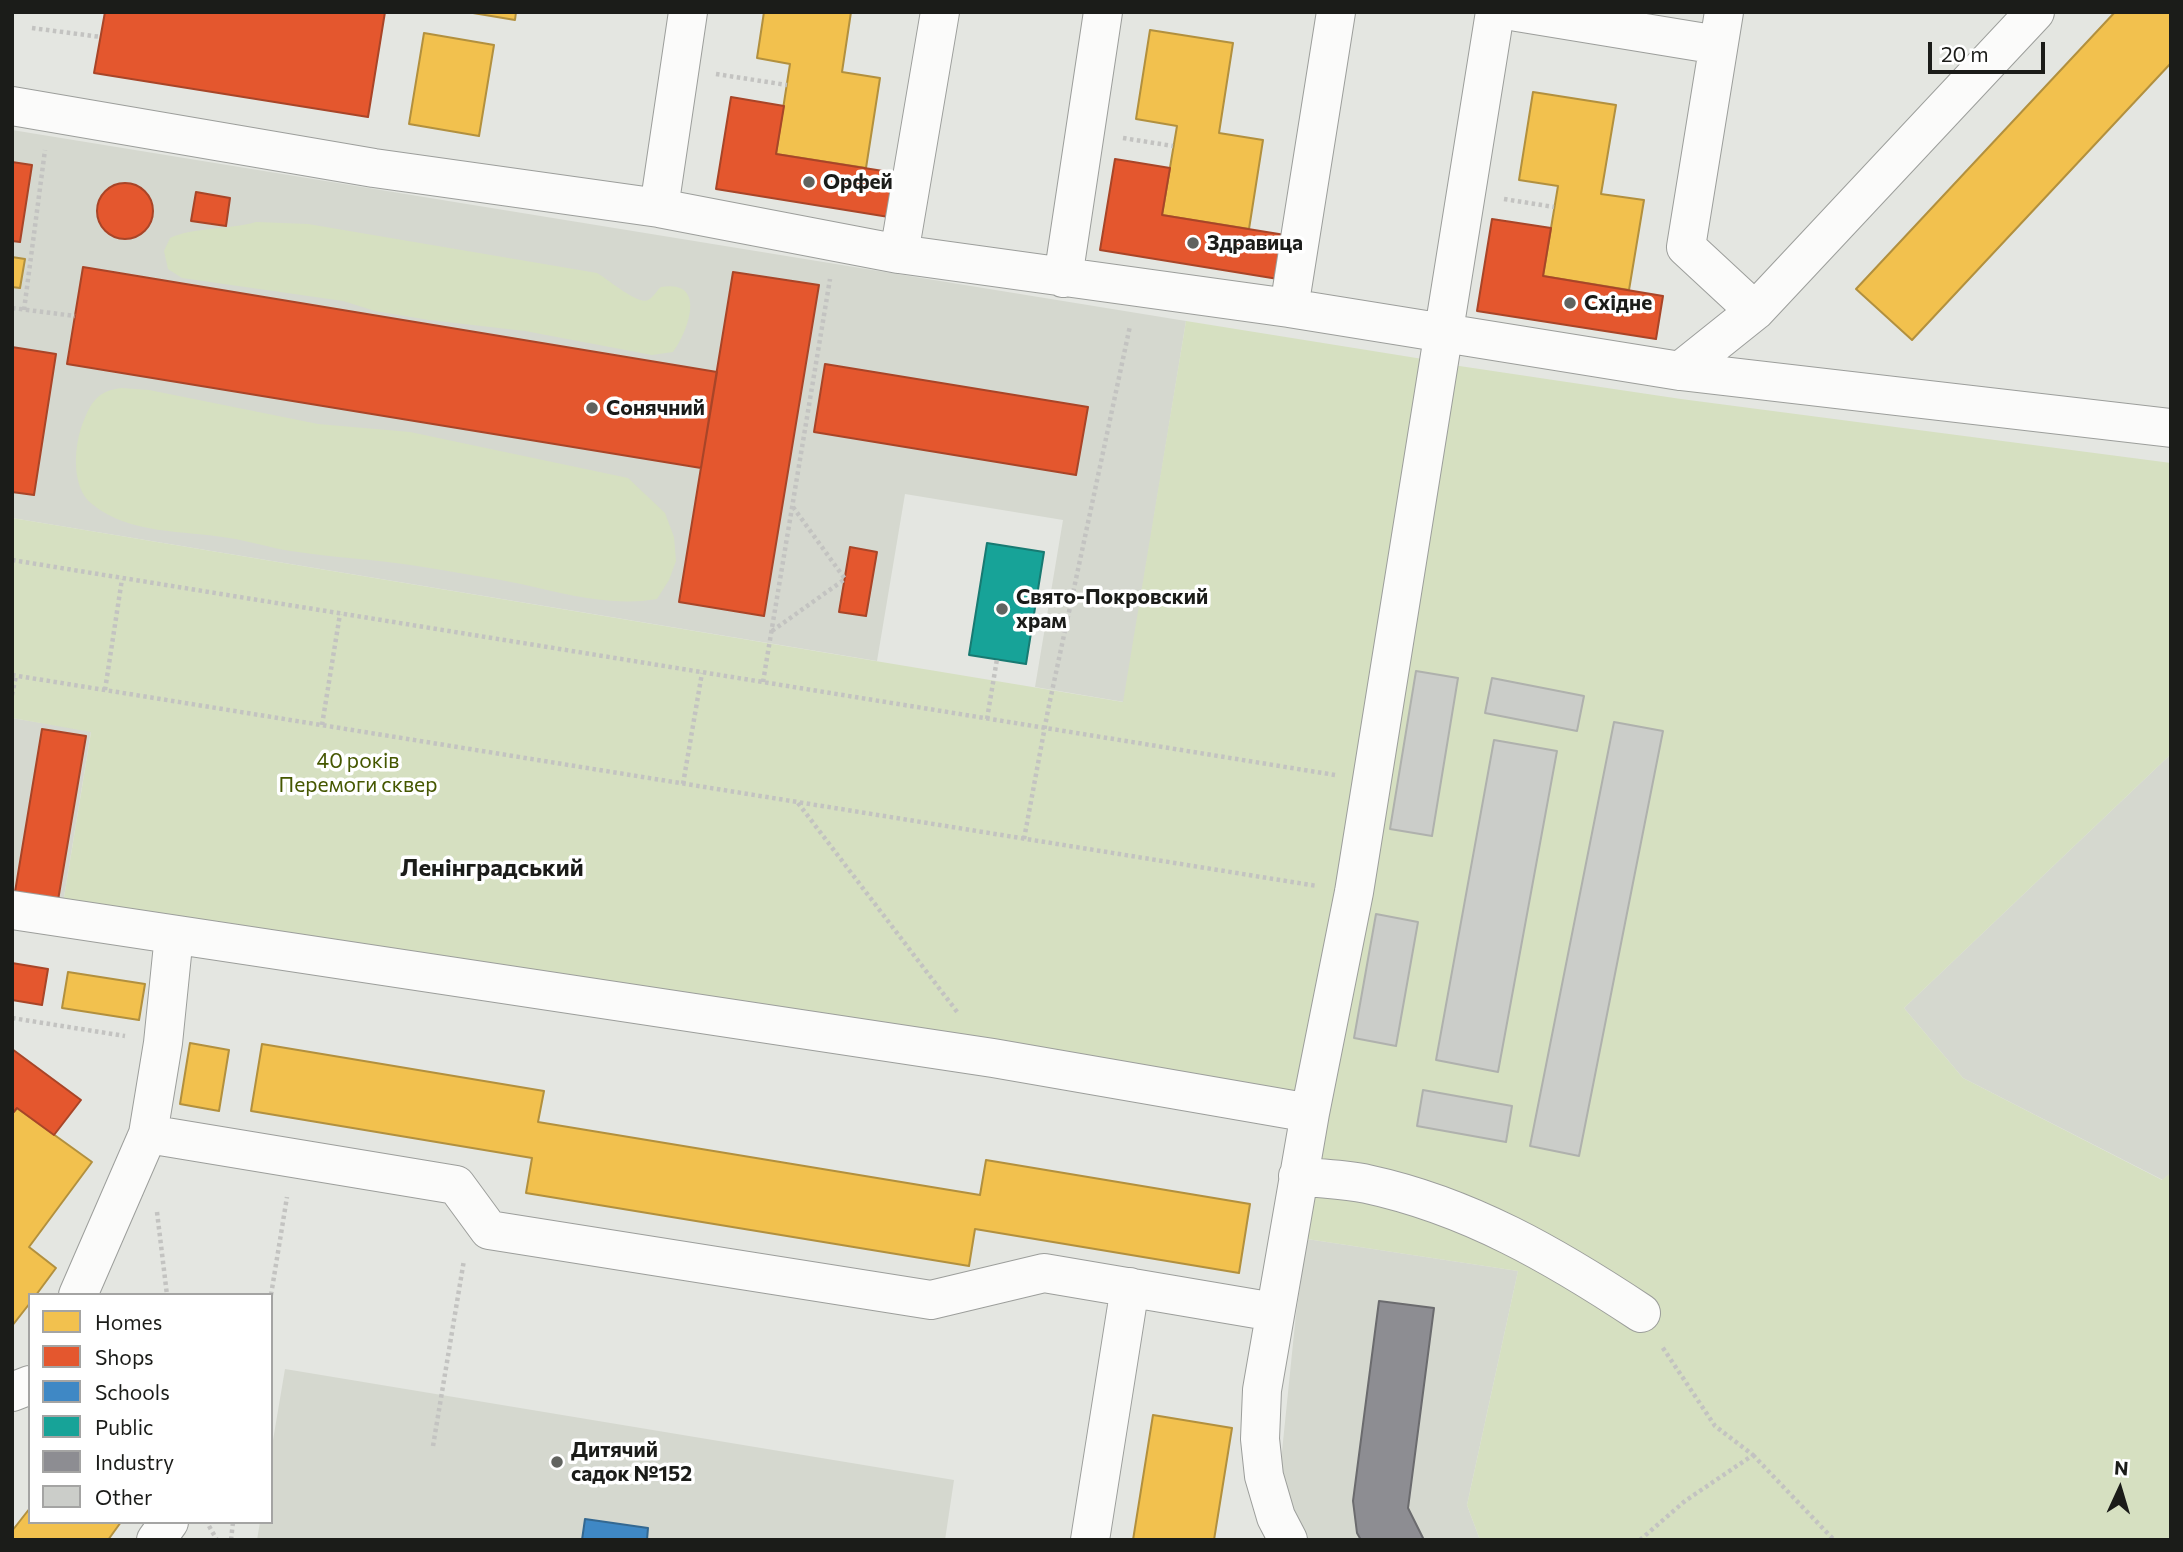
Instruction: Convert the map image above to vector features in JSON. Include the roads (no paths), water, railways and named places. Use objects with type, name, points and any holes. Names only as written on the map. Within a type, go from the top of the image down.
[{"type":"lane","points":[[659,208],[688,12]]},
{"type":"lane","points":[[899,254],[940,12]]},
{"type":"lane","points":[[1063,278],[1103,12]]},
{"type":"lane","points":[[1289,308],[1336,12]]},
{"type":"lane","points":[[1288,1540],[1276,1517],[1264,1476],[1259,1439],[1262,1390],[1298,1176],[1354,892],[1494,12]]},
{"type":"lane","points":[[1517,12],[1721,29],[1686,247],[1755,311]]},
{"type":"lane","points":[[1680,370],[1755,311],[2035,12]]},
{"type":"lane","points":[[12,106],[374,168],[659,208],[899,254],[1289,308],[1680,370],[2171,428]]},
{"type":"lane","points":[[12,910],[993,1058],[1310,1113]]},
{"type":"lane","points":[[79,1293],[148,1134],[163,1043],[174,935]]},
{"type":"lane","points":[[148,1134],[456,1185],[489,1230],[931,1300],[1044,1273],[1274,1312]]},
{"type":"lane","points":[[1298,1176],[1366,1184],[1480,1219],[1568,1264],[1641,1312]]},
{"type":"lane","points":[[1090,1540],[1130,1287]]},
{"type":"lane","points":[[156,1540],[168,1524]]},
{"type":"place","name":"Орфей","points":[[809,182]]},
{"type":"place","name":"Здравица","points":[[1193,243]]},
{"type":"place","name":"Східне","points":[[1570,303]]},
{"type":"place","name":"Сонячний","points":[[592,408]]},
{"type":"place","name":"Свято-Покровский храм","points":[[1002,609]]},
{"type":"place","name":"Дитячий садок №152","points":[[557,1462]]},
{"type":"district","name":"Ленінградський","points":[[492,868]]},
{"type":"park label","name":"40 років Перемоги сквер","points":[[358,773]]}]
